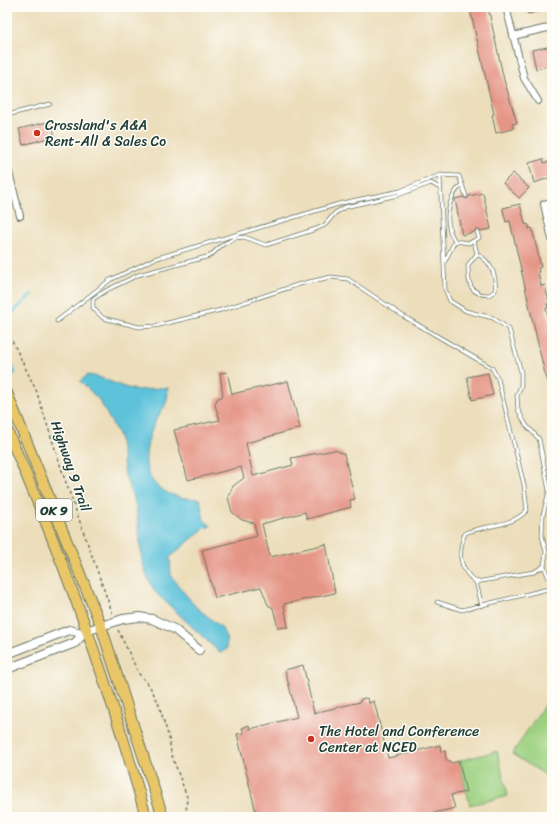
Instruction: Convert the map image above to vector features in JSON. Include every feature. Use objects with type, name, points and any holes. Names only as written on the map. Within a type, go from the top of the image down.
[{"type":"highway","name":"OK 9","points":[[7,393],[101,626],[163,817]]},
{"type":"highway","name":"OK 9","points":[[7,430],[72,592],[84,632],[126,749],[146,817]]},
{"type":"street","points":[[506,7],[524,78],[538,101]]},
{"type":"street","points":[[513,36],[552,27]]},
{"type":"street","points":[[7,165],[10,193],[20,216]]},
{"type":"street","points":[[552,202],[544,204],[552,239]]},
{"type":"street","points":[[7,654],[69,630],[84,632],[123,619],[139,617],[152,619],[174,628],[199,650]]},
{"type":"street","points":[[7,669],[75,643],[84,632]]},
{"type":"lane","points":[[7,115],[50,104]]},
{"type":"lane","points":[[437,602],[462,610],[552,587],[544,566],[546,552],[542,536],[543,515],[549,491],[539,439],[526,425],[518,410],[517,396],[521,385],[521,372],[509,329],[494,318],[466,311],[450,301],[445,289],[440,175]]},
{"type":"lane","points":[[57,320],[110,280],[154,259],[342,203],[400,191],[440,175],[459,176],[466,196]]},
{"type":"lane","points":[[440,188],[431,184],[398,195],[345,207],[335,213],[325,225],[316,230],[266,245],[244,237],[235,238],[222,245],[210,256],[138,275],[107,290],[93,299],[93,308],[103,318],[144,327],[221,310],[300,284],[331,277],[348,279],[404,316],[492,368],[498,379],[524,485],[527,510],[522,516],[506,522],[475,528],[465,533],[461,545],[462,565],[467,576],[476,582],[482,606]]},
{"type":"lane","points":[[462,184],[454,192],[448,209],[449,233],[455,241],[469,242],[479,238],[477,232]]},
{"type":"lane","points":[[474,240],[477,254],[488,263],[494,274],[495,291],[489,295],[475,293],[470,288],[468,265],[477,254]]},
{"type":"lane","points":[[444,261],[455,241]]},
{"type":"lane","points":[[476,582],[534,572],[544,566]]},
{"type":"path","name":"Highway 9 Trail","points":[[7,330],[36,390],[64,477],[111,610]]},
{"type":"path","points":[[117,627],[139,674],[149,685],[158,702],[169,738],[171,753],[187,797],[186,817]]},
{"type":"green space","points":[[552,693],[552,779],[512,754]]},
{"type":"green space","points":[[497,751],[508,796],[470,805],[459,761]]},
{"type":"water","points":[[88,375],[132,389],[168,388],[166,404],[154,424],[147,446],[147,467],[155,484],[164,491],[182,498],[200,499],[204,520],[211,526],[205,528],[170,557],[171,575],[196,607],[222,628],[226,638],[227,649],[220,653],[155,592],[148,579],[142,561],[136,506],[125,475],[119,436],[99,400],[80,381]]},
{"type":"building","points":[[488,7],[504,80],[517,123],[512,124],[513,129],[496,133],[492,115],[494,114],[470,9]]},
{"type":"building","points":[[526,7],[546,7],[547,9],[528,14]]},
{"type":"building","points":[[552,46],[552,65],[536,69],[532,50]]},
{"type":"building","name":"Crossland's A&A Rent-All & Sales Co","points":[[51,121],[55,136],[23,145],[19,129]]},
{"type":"building","points":[[543,159],[544,163],[552,161],[552,177],[534,183],[529,163]]},
{"type":"building","points":[[513,173],[529,188],[519,198],[503,183]]},
{"type":"building","points":[[483,193],[491,229],[480,231],[476,229],[474,232],[462,235],[455,199],[463,197],[467,199],[469,196]]},
{"type":"building","points":[[520,204],[525,224],[529,225],[529,229],[532,228],[541,267],[538,268],[538,272],[541,286],[545,285],[549,303],[547,304],[548,308],[546,308],[549,322],[552,322],[552,388],[550,388],[544,370],[510,221],[506,222],[503,210],[503,208]]},
{"type":"building","points":[[227,372],[232,394],[288,381],[300,428],[246,443],[253,476],[293,465],[291,458],[335,450],[344,454],[355,499],[350,500],[351,507],[307,519],[305,512],[262,524],[270,557],[326,544],[335,593],[284,604],[288,627],[278,628],[273,608],[268,605],[261,587],[215,598],[202,550],[257,536],[254,523],[242,520],[232,512],[228,497],[233,486],[244,478],[241,467],[188,480],[174,430],[220,420],[215,405],[217,399],[223,396],[220,373]]},
{"type":"building","points":[[488,373],[493,395],[472,400],[467,377]]},
{"type":"building","name":"The Hotel and Conference Center at NCED","points":[[303,665],[314,713],[360,702],[361,699],[365,698],[368,699],[369,703],[374,701],[388,758],[440,745],[441,752],[445,751],[446,759],[452,763],[459,761],[466,792],[451,795],[455,808],[417,817],[257,817],[237,734],[244,733],[242,728],[249,725],[250,729],[297,717],[285,670]]},
{"type":"waterway","points":[[7,318],[32,294]]},
{"type":"waterway","points":[[7,353],[15,373],[10,375]]},
{"type":"place","name":"Crossland's A&A Rent-All & Sales Co","points":[[37,133]]},
{"type":"place","name":"The Hotel and Conference Center at NCED","points":[[311,739]]}]
